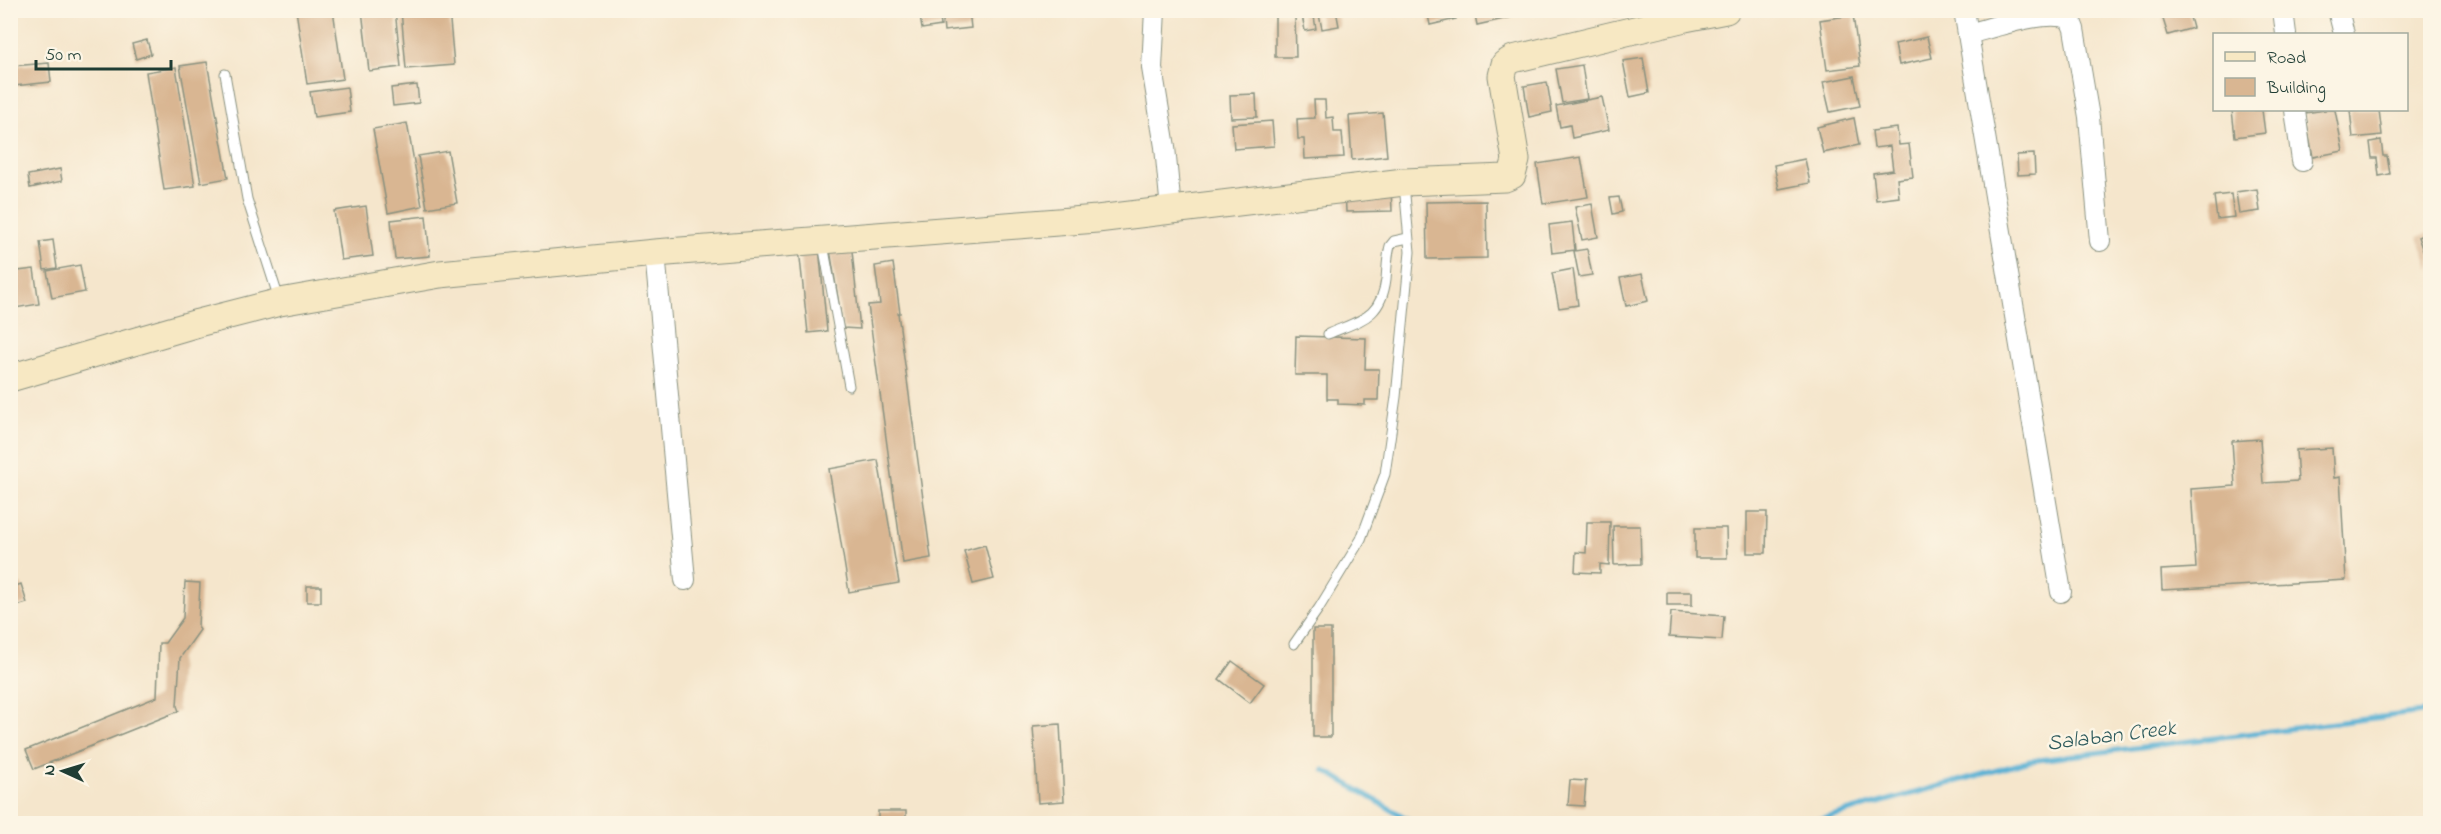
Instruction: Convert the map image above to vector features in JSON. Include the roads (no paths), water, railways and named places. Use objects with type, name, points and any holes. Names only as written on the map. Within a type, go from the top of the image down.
[{"type":"street","points":[[1155,10],[1152,68],[1165,147],[1171,210]]},
{"type":"street","points":[[10,378],[187,326],[280,302],[440,274],[655,253],[1097,219],[1404,182],[1505,178],[1512,175],[1516,160],[1502,76],[1505,64],[1513,59],[1684,14],[1726,10]]},
{"type":"street","points":[[1964,10],[2061,592]]},
{"type":"street","points":[[2283,10],[2286,33]]},
{"type":"street","points":[[2338,10],[2344,33]]},
{"type":"street","points":[[1968,34],[2035,18],[2066,16],[2072,22],[2089,117],[2100,241]]},
{"type":"street","points":[[2295,111],[2302,161]]},
{"type":"street","points":[[655,253],[685,580]]},
{"type":"lane","points":[[225,74],[247,199],[280,302]]},
{"type":"lane","points":[[1294,644],[1320,608],[1361,538],[1385,474],[1396,397],[1410,252],[1404,182]]},
{"type":"lane","points":[[1328,334],[1367,317],[1380,305],[1386,283],[1390,246],[1394,242],[1408,238]]},
{"type":"lane","points":[[822,240],[849,386]]},
{"type":"waterway","name":"Salaban Creek","points":[[1803,824],[2030,761],[2430,711]]},
{"type":"waterway","name":"Salaban Creek","points":[[1324,770],[1416,824]]}]
